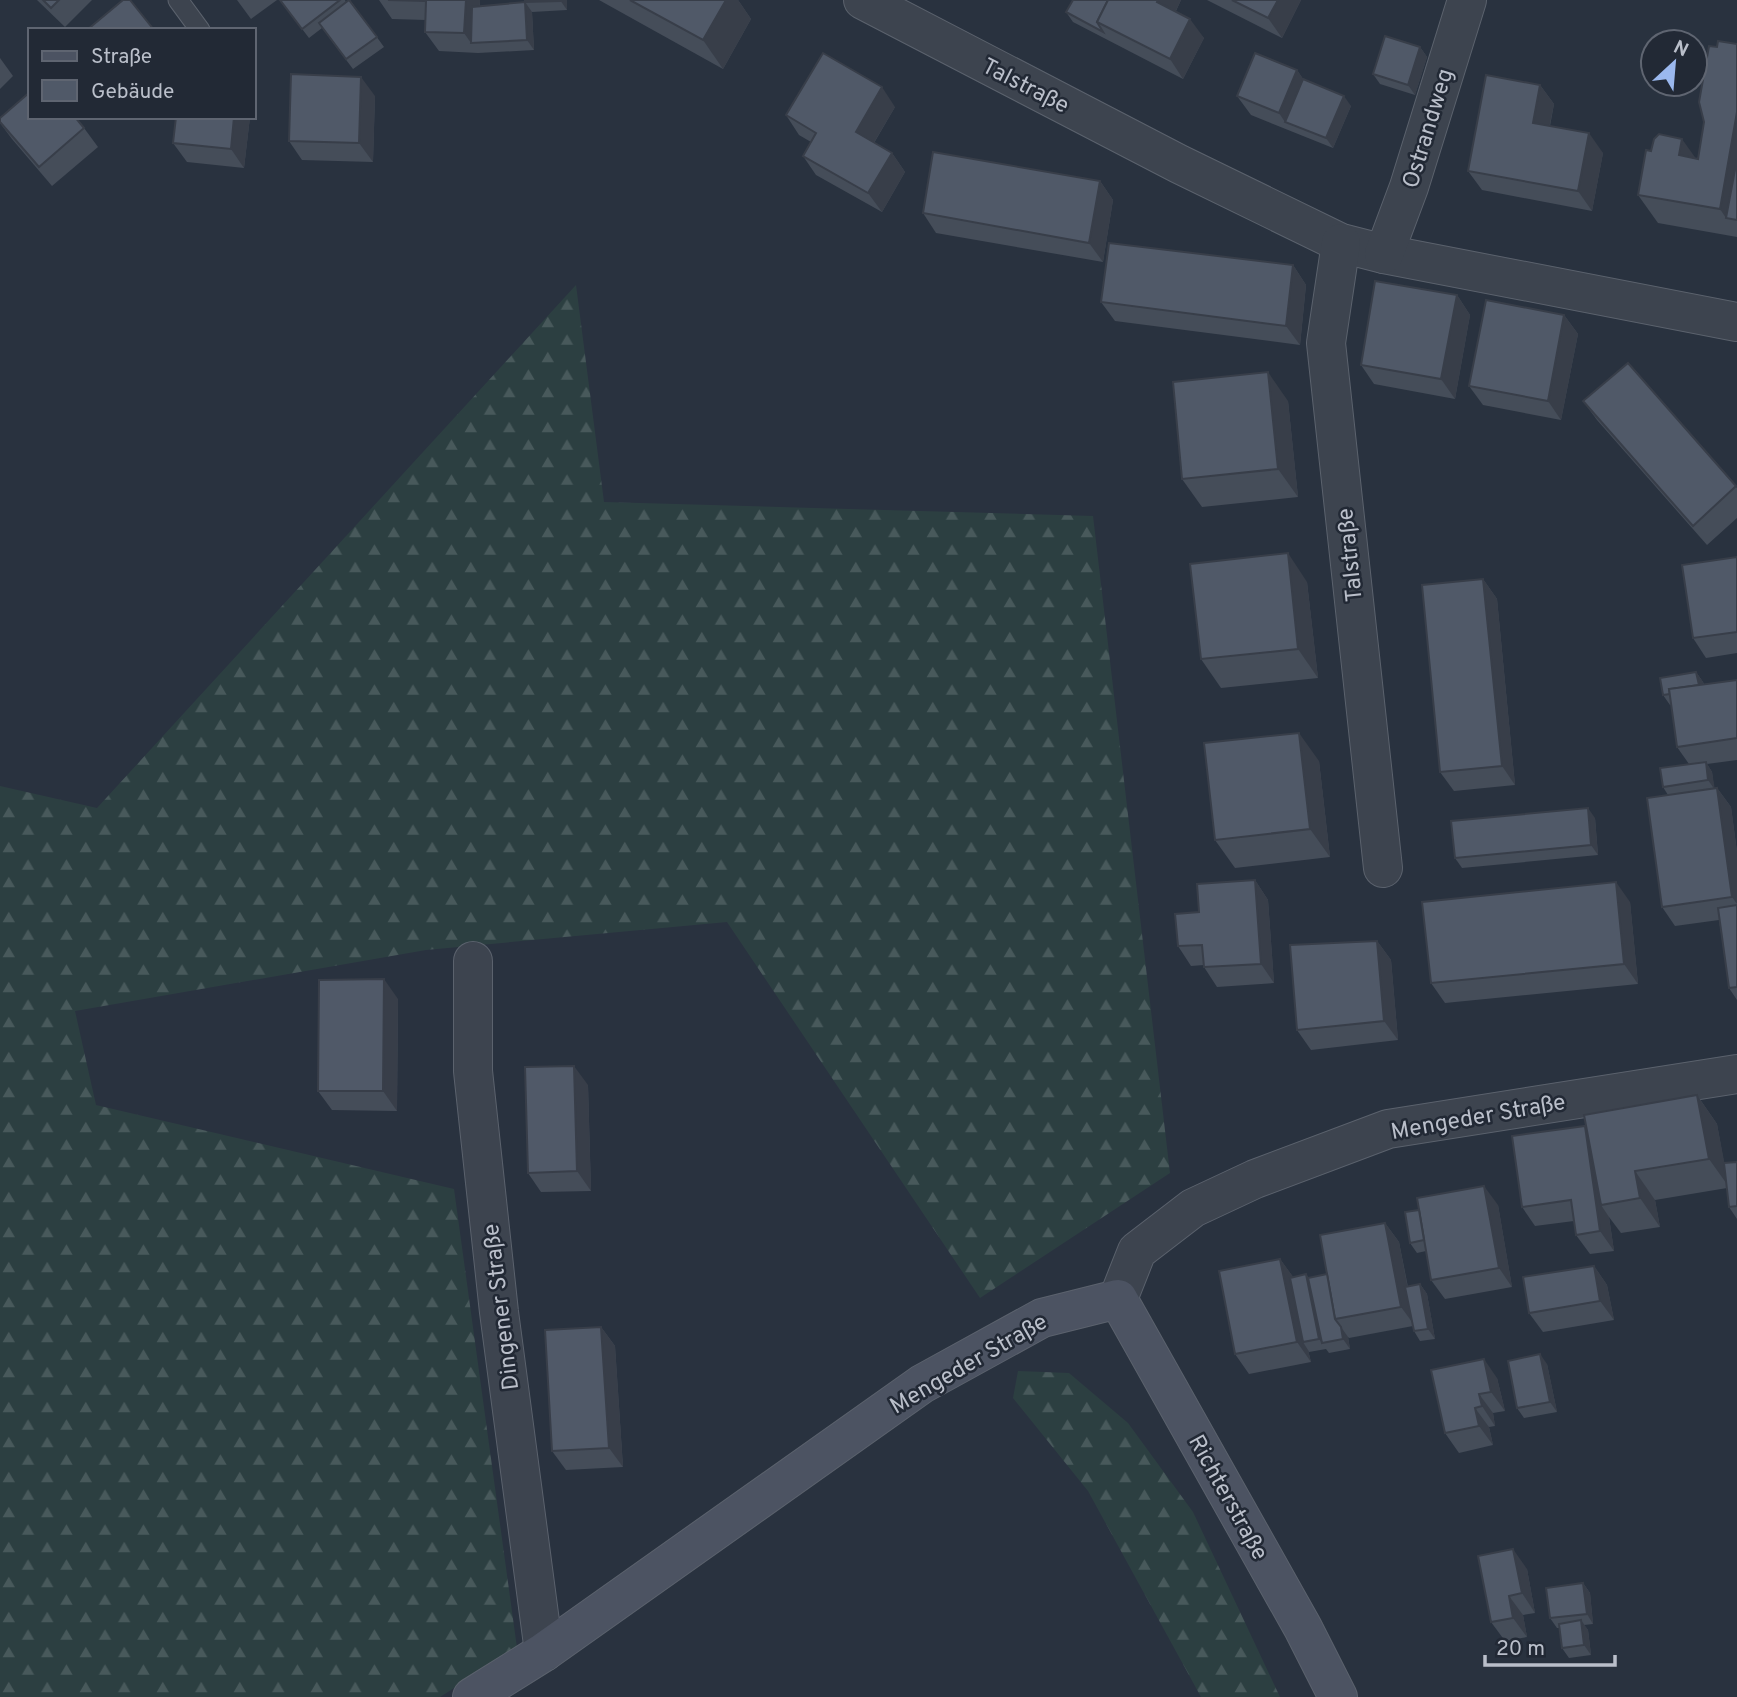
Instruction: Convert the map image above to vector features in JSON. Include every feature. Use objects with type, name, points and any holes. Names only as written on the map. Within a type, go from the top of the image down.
[{"type":"street","name":"Talstraße","points":[[863,0],[1179,164],[1341,243],[1384,254],[1737,322]]},
{"type":"street","name":"Ostrandweg","points":[[1384,254],[1409,187],[1467,0]]},
{"type":"street","name":"Talstraße","points":[[1341,243],[1326,343],[1383,868]]},
{"type":"street","name":"Dingener Straße","points":[[473,961],[473,1070],[499,1312],[544,1652]]},
{"type":"street","name":"Mengeder Straße","points":[[472,1697],[544,1652],[922,1384],[1042,1318],[1118,1299],[1137,1251],[1193,1208],[1255,1179],[1388,1129],[1737,1074]]},
{"type":"street","name":"Richterstraße","points":[[1118,1299],[1303,1628],[1338,1697]]},
{"type":"lane","points":[[178,0],[199,28]]},
{"type":"green space","points":[[576,285],[604,502],[1093,516],[1170,1173],[980,1298],[727,922],[426,950],[75,1011],[96,1105],[454,1189],[517,1648],[440,1697],[0,1697],[0,786],[97,808]]},
{"type":"green space","points":[[1018,1371],[1069,1373],[1128,1423],[1193,1512],[1280,1697],[1201,1697],[1088,1491],[1013,1398]]},
{"type":"building","points":[[43,0],[59,0],[51,8]]},
{"type":"building","points":[[123,0],[130,0],[152,28],[89,28]]},
{"type":"building","points":[[280,0],[340,0],[302,29]]},
{"type":"building","points":[[349,0],[377,37],[346,59],[319,23]]},
{"type":"building","points":[[388,0],[466,0],[464,33],[425,32],[426,1]]},
{"type":"building","points":[[560,0],[560,1],[525,2]]},
{"type":"building","points":[[630,0],[726,0],[703,40]]},
{"type":"building","points":[[1073,0],[1108,0],[1097,22],[1103,32],[1066,12]]},
{"type":"building","points":[[1108,0],[1158,0],[1157,2],[1190,19],[1170,59],[1097,22]]},
{"type":"building","points":[[1232,0],[1278,0],[1268,18]]},
{"type":"building","points":[[525,2],[527,40],[471,43],[472,7]]},
{"type":"building","points":[[1385,36],[1420,47],[1408,85],[1373,74]]},
{"type":"building","points":[[1718,41],[1737,44],[1737,112],[1720,209],[1638,195],[1646,150],[1651,151],[1654,139],[1659,134],[1682,139],[1679,155],[1698,159],[1704,122],[1699,102],[1700,98],[1709,98],[1709,46],[1717,47]]},
{"type":"building","points":[[823,53],[882,87],[856,132],[892,153],[868,193],[803,156],[816,133],[786,115]]},
{"type":"building","points":[[1255,53],[1297,70],[1279,113],[1237,96]]},
{"type":"building","points":[[291,74],[361,77],[359,143],[289,141]]},
{"type":"building","points":[[1486,75],[1540,85],[1533,123],[1589,133],[1578,191],[1468,171]]},
{"type":"building","points":[[1303,79],[1344,96],[1326,138],[1285,122]]},
{"type":"building","points":[[28,94],[28,119],[77,119],[84,128],[39,167],[0,122],[0,118]]},
{"type":"building","points":[[176,119],[234,119],[231,149],[173,143]]},
{"type":"building","points":[[933,152],[1100,181],[1089,243],[923,213]]},
{"type":"building","points":[[1737,159],[1737,220],[1726,218]]},
{"type":"building","points":[[1109,243],[1293,265],[1286,326],[1101,302]]},
{"type":"building","points":[[1375,281],[1457,295],[1441,379],[1361,365]]},
{"type":"building","points":[[1486,300],[1564,315],[1548,401],[1469,386]]},
{"type":"building","points":[[1628,363],[1736,486],[1693,526],[1583,401]]},
{"type":"building","points":[[1268,372],[1278,469],[1182,479],[1173,382]]},
{"type":"building","points":[[1288,553],[1298,649],[1201,659],[1190,564]]},
{"type":"building","points":[[1737,557],[1737,632],[1693,638],[1682,565]]},
{"type":"building","points":[[1483,579],[1502,766],[1440,772],[1422,585]]},
{"type":"building","points":[[1696,672],[1699,685],[1669,689],[1670,694],[1663,695],[1660,678]]},
{"type":"building","points":[[1737,680],[1737,738],[1677,747],[1669,689]]},
{"type":"building","points":[[1299,733],[1310,829],[1215,840],[1204,743]]},
{"type":"building","points":[[1706,762],[1708,780],[1663,787],[1660,768]]},
{"type":"building","points":[[1717,788],[1732,897],[1662,907],[1647,798]]},
{"type":"building","points":[[1588,808],[1591,845],[1455,858],[1451,821]]},
{"type":"building","points":[[1255,880],[1261,964],[1204,967],[1202,945],[1178,946],[1175,914],[1199,912],[1197,884]]},
{"type":"building","points":[[1616,882],[1624,964],[1431,983],[1422,902]]},
{"type":"building","points":[[1737,905],[1737,987],[1729,988],[1718,908]]},
{"type":"building","points":[[1377,941],[1384,1021],[1297,1030],[1290,945]]},
{"type":"building","points":[[384,979],[383,1091],[318,1091],[319,980]]},
{"type":"building","points":[[574,1066],[577,1171],[528,1173],[525,1067]]},
{"type":"building","points":[[1697,1095],[1709,1159],[1635,1171],[1640,1198],[1601,1205],[1584,1115]]},
{"type":"building","points":[[1585,1126],[1600,1231],[1576,1235],[1571,1200],[1522,1207],[1512,1136]]},
{"type":"building","points":[[1737,1162],[1737,1206],[1729,1207],[1724,1163]]},
{"type":"building","points":[[1484,1186],[1499,1268],[1431,1280],[1417,1198]]},
{"type":"building","points":[[1419,1210],[1424,1240],[1410,1243],[1405,1212]]},
{"type":"building","points":[[1385,1223],[1401,1307],[1335,1319],[1320,1235]]},
{"type":"building","points":[[1280,1259],[1297,1342],[1235,1354],[1219,1271]]},
{"type":"building","points":[[1594,1266],[1600,1301],[1529,1313],[1523,1277]]},
{"type":"building","points":[[1306,1274],[1319,1339],[1303,1342],[1290,1278]]},
{"type":"building","points":[[1327,1274],[1335,1319],[1341,1327],[1343,1339],[1322,1343],[1308,1278]]},
{"type":"building","points":[[1420,1284],[1428,1329],[1414,1331],[1405,1287]]},
{"type":"building","points":[[601,1327],[609,1448],[552,1451],[545,1330]]},
{"type":"building","points":[[1540,1354],[1550,1402],[1517,1408],[1508,1361]]},
{"type":"building","points":[[1484,1359],[1491,1392],[1479,1394],[1482,1406],[1475,1408],[1479,1426],[1445,1433],[1431,1370]]},
{"type":"building","points":[[1513,1549],[1522,1593],[1509,1596],[1513,1618],[1491,1622],[1478,1556]]},
{"type":"building","points":[[1583,1583],[1587,1614],[1550,1618],[1546,1588]]},
{"type":"building","points":[[1581,1620],[1584,1645],[1562,1648],[1559,1624]]}]
